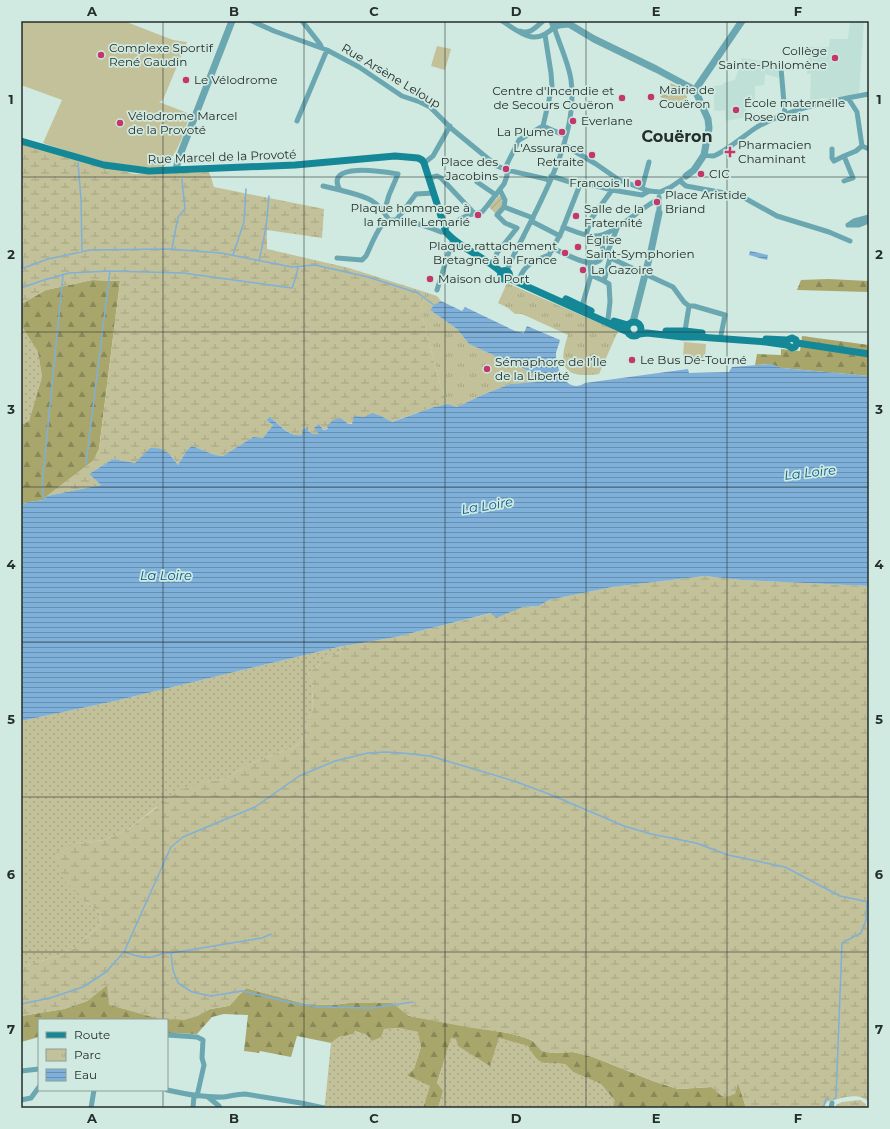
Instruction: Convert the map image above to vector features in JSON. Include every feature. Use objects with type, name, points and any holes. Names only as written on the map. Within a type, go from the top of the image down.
[{"type":"main road","name":"Rue Marcel de la Provoté","points":[[21,141],[109,166],[139,170],[295,165],[395,156],[418,158],[424,163]]},
{"type":"main road","points":[[424,163],[444,229],[455,241],[506,274],[630,327],[634,336],[639,331],[685,331],[787,343]]},
{"type":"main road","points":[[506,274],[582,306],[620,324],[630,327],[638,324],[639,331]]},
{"type":"main road","points":[[639,331],[683,337],[787,343]]},
{"type":"main road","points":[[787,343],[789,348],[793,348],[797,343],[869,354]]},
{"type":"street","points":[[176,170],[176,165],[232,21]]},
{"type":"street","name":"Rue Arsène Leloup","points":[[252,21],[274,31],[327,50],[359,67],[402,96],[420,102],[430,108],[495,165],[507,170],[546,179],[550,178],[570,182],[580,182],[612,190],[642,195],[649,191]]},
{"type":"street","points":[[302,21],[322,48]]},
{"type":"street","points":[[502,21],[526,36],[536,38],[546,35],[553,24]]},
{"type":"street","points":[[514,29],[528,32],[534,30],[542,21]]},
{"type":"street","points":[[695,90],[742,21]]},
{"type":"street","points":[[553,24],[559,25],[566,23],[594,40],[656,69],[695,90],[708,119],[709,128],[704,155],[694,170],[671,188],[660,192],[649,191],[619,180],[564,145]]},
{"type":"street","points":[[506,274],[564,145],[572,108],[571,79],[553,24]]},
{"type":"street","points":[[534,30],[536,38]]},
{"type":"street","points":[[337,258],[362,260],[366,256],[382,224],[389,220],[397,219],[441,232],[473,212],[482,212],[500,190],[507,176],[507,164],[520,140],[543,126],[552,87],[552,73],[546,35]]},
{"type":"street","points":[[297,121],[327,50]]},
{"type":"street","points":[[780,68],[785,115]]},
{"type":"street","points":[[704,155],[713,156],[720,153],[748,132],[785,115],[822,104],[869,94]]},
{"type":"street","points":[[848,98],[857,112],[862,146]]},
{"type":"street","points":[[424,163],[433,156],[450,126]]},
{"type":"street","points":[[543,126],[566,136]]},
{"type":"street","points":[[862,146],[869,149]]},
{"type":"street","points":[[832,149],[832,158],[834,161],[856,151],[862,146]]},
{"type":"street","points":[[844,156],[853,178],[844,181]]},
{"type":"street","points":[[642,188],[649,162]]},
{"type":"street","points":[[340,190],[337,177],[343,172],[357,171],[398,174],[384,212]]},
{"type":"street","points":[[429,178],[437,176],[441,178],[473,212]]},
{"type":"street","points":[[680,181],[686,186],[741,196],[777,216],[829,232],[850,241]]},
{"type":"street","points":[[477,182],[496,195]]},
{"type":"street","points":[[519,279],[526,267],[549,255],[561,232],[580,182]]},
{"type":"street","points":[[323,186],[370,199],[377,203],[389,220]]},
{"type":"street","points":[[493,265],[497,253],[517,228],[505,222],[497,215],[504,207],[505,200],[500,190]]},
{"type":"street","points":[[588,235],[591,219],[612,190]]},
{"type":"street","points":[[630,327],[646,275],[658,213],[660,192]]},
{"type":"street","points":[[397,219],[416,194],[434,193]]},
{"type":"street","points":[[504,207],[561,232],[597,236],[618,226],[649,203],[659,199]]},
{"type":"street","points":[[869,217],[854,221],[848,225],[860,225],[869,221]]},
{"type":"street","points":[[604,281],[610,258],[608,251],[618,226]]},
{"type":"street","points":[[588,235],[602,244],[604,255]]},
{"type":"street","points":[[437,290],[455,241]]},
{"type":"street","points":[[552,248],[590,263],[599,261],[604,255]]},
{"type":"street","points":[[604,255],[673,287],[684,302],[689,306],[694,306],[725,315],[721,335]]},
{"type":"street","points":[[582,306],[591,274],[590,263]]},
{"type":"street","points":[[591,274],[609,284],[610,302],[608,318]]},
{"type":"street","points":[[685,331],[689,306]]},
{"type":"street","points":[[168,1035],[197,1037],[202,1040],[202,1058],[204,1065],[193,1108]]},
{"type":"street","points":[[21,1071],[38,1069]]},
{"type":"street","points":[[21,1100],[31,1098],[38,1088]]},
{"type":"street","points":[[168,1090],[195,1096],[224,1097],[236,1094],[245,1094],[323,1108]]},
{"type":"street","points":[[91,1108],[94,1091]]},
{"type":"street","points":[[208,1096],[220,1106],[220,1108]]},
{"type":"shaded area","name":"Collège Sainte-Philomène","points":[[850,21],[864,21],[859,93],[830,99],[822,98],[810,103],[811,74],[807,74],[810,47],[829,47],[830,39],[848,39]]},
{"type":"shaded area","points":[[742,58],[777,63],[779,78],[765,74],[764,85],[755,86],[755,100],[745,101],[747,117],[726,121],[725,110],[714,110],[714,86],[723,85],[723,83],[735,80]]},
{"type":"green space","points":[[21,21],[124,21],[173,40],[187,42],[163,100],[159,102],[190,114],[180,143],[168,163],[162,168],[121,165],[88,157],[43,143],[62,100],[21,85]]},
{"type":"green space","points":[[437,46],[451,49],[445,70],[431,66]]},
{"type":"green space","points":[[671,83],[684,90],[687,103],[673,103],[660,97],[664,89],[667,89]]},
{"type":"green space","points":[[21,143],[134,174],[209,172],[214,187],[324,209],[322,238],[267,230],[267,249],[349,268],[425,292],[421,310],[439,381],[448,404],[434,407],[391,422],[381,416],[348,424],[341,418],[329,428],[314,428],[320,434],[313,434],[308,431],[308,428],[302,435],[293,434],[285,430],[270,417],[266,420],[273,425],[263,438],[253,437],[223,456],[215,455],[192,446],[187,450],[178,465],[172,456],[135,463],[113,459],[89,474],[101,485],[47,496],[93,461],[99,449],[120,281],[92,280],[46,290],[21,304]]},
{"type":"green space","points":[[499,196],[502,196],[503,204],[496,214],[489,207]]},
{"type":"green space","points":[[828,279],[869,281],[869,292],[797,290],[801,280]]},
{"type":"green space","points":[[92,280],[120,281],[99,449],[93,461],[47,496],[44,500],[29,502],[21,505],[21,425],[29,421],[42,377],[38,352],[21,325],[21,304],[46,290]]},
{"type":"green space","points":[[507,283],[618,331],[599,374],[578,375],[571,372],[566,368],[563,355],[568,335],[522,314],[515,314],[508,308],[498,303]]},
{"type":"green space","points":[[425,292],[437,296],[441,301],[434,305],[430,310],[457,329],[469,344],[535,374],[537,382],[510,384],[457,407],[448,404],[439,381],[421,310]]},
{"type":"green space","points":[[21,325],[38,352],[42,377],[29,421],[21,425]]},
{"type":"green space","points":[[802,336],[869,345],[869,376],[782,368],[770,364],[755,365],[757,354],[781,355],[781,349],[800,351]]},
{"type":"green space","points":[[684,342],[706,344],[705,358],[683,357]]},
{"type":"green space","points":[[705,576],[741,580],[869,586],[869,1102],[854,1096],[827,1102],[824,1108],[746,1108],[738,1083],[735,1094],[724,1098],[711,1087],[678,1089],[653,1081],[593,1057],[573,1052],[552,1053],[542,1051],[533,1041],[508,1033],[409,1016],[393,1003],[349,1003],[332,1005],[306,1004],[246,988],[229,1006],[210,1009],[195,1017],[184,1020],[159,1019],[109,1005],[107,985],[87,1001],[64,1009],[21,1016],[21,967],[58,956],[74,948],[101,924],[100,913],[84,901],[63,879],[55,853],[76,843],[104,840],[129,829],[178,791],[204,782],[225,779],[249,764],[293,748],[302,741],[305,726],[312,711],[313,687],[308,673],[330,657],[342,651],[338,647],[396,637],[492,613],[496,617],[523,607],[539,606],[549,600],[612,587]]},
{"type":"green space","points":[[338,647],[342,651],[330,657],[308,673],[313,687],[312,711],[305,726],[302,741],[293,748],[249,764],[225,779],[204,782],[155,808],[129,829],[104,840],[76,843],[84,901],[100,913],[101,924],[74,948],[58,956],[21,967],[21,721],[115,701]]},
{"type":"green space","points":[[107,985],[195,1017],[210,1009],[229,1006],[246,988],[306,1004],[332,1005],[349,1003],[393,1003],[409,1016],[508,1033],[533,1041],[542,1051],[552,1053],[573,1052],[593,1057],[653,1081],[678,1089],[712,1087],[738,1082],[746,1108],[612,1108],[615,1101],[601,1084],[573,1072],[565,1064],[539,1061],[528,1046],[499,1038],[490,1066],[458,1046],[456,1039],[451,1038],[437,1083],[443,1091],[438,1108],[423,1108],[430,1086],[407,1075],[414,1069],[421,1047],[418,1032],[399,1028],[384,1029],[381,1037],[372,1041],[367,1035],[355,1031],[353,1034],[339,1037],[331,1043],[297,1036],[291,1057],[260,1051],[259,1053],[244,1051],[248,1015],[224,1014],[212,1017],[197,1034],[168,1033],[168,1019],[38,1019],[38,1037],[21,1042],[21,1016],[64,1009],[87,1001]]},
{"type":"green space","points":[[399,1028],[419,1032],[421,1047],[414,1069],[430,1086],[423,1108],[322,1108],[325,1104],[331,1043],[339,1037],[353,1034],[354,1031],[367,1035],[383,1029]]},
{"type":"green space","points":[[451,1037],[456,1039],[490,1065],[499,1038],[529,1046],[536,1058],[540,1061],[565,1064],[573,1072],[601,1084],[615,1101],[612,1108],[438,1108],[443,1091],[437,1084]]},
{"type":"green space","points":[[860,1100],[866,1104],[866,1108],[836,1108],[836,1105],[842,1102]]},
{"type":"water","points":[[750,251],[768,255],[767,260],[749,255]]},
{"type":"water","name":"La Loire","points":[[441,301],[462,311],[465,307],[515,331],[524,333],[527,326],[560,340],[556,353],[558,366],[563,378],[568,383],[573,385],[579,386],[585,383],[688,369],[689,373],[729,372],[732,367],[770,364],[782,368],[869,376],[869,586],[741,580],[705,576],[612,587],[549,600],[539,606],[523,607],[496,618],[491,613],[396,637],[338,647],[115,701],[21,721],[21,505],[29,502],[44,500],[47,496],[101,485],[89,474],[113,459],[135,463],[150,448],[163,450],[172,457],[178,465],[187,450],[192,446],[215,455],[223,456],[253,437],[263,438],[273,425],[266,420],[270,417],[285,430],[293,434],[302,435],[302,430],[308,427],[308,431],[313,434],[319,434],[314,428],[319,424],[323,430],[328,429],[327,426],[333,420],[341,418],[348,424],[352,424],[354,416],[364,417],[372,413],[392,422],[434,407],[448,404],[457,407],[510,384],[537,382],[535,374],[469,344],[457,329],[430,310],[434,305]]},
{"type":"waterway","points":[[78,163],[81,199],[82,252]]},
{"type":"waterway","points":[[172,248],[178,217],[185,209],[182,179]]},
{"type":"waterway","points":[[233,255],[244,222],[246,189]]},
{"type":"waterway","points":[[259,261],[266,228],[269,196]]},
{"type":"waterway","points":[[21,236],[23,268]]},
{"type":"waterway","points":[[21,269],[48,259],[90,250],[168,249],[221,253],[292,267],[315,265],[368,277],[418,293],[434,305]]},
{"type":"waterway","points":[[21,288],[69,273],[110,271],[183,273],[292,288],[298,267]]},
{"type":"waterway","points":[[86,464],[110,271]]},
{"type":"waterway","points":[[44,500],[42,486],[63,275]]},
{"type":"waterway","points":[[21,1004],[50,998],[83,987],[106,972],[124,952],[171,847],[183,837],[255,807],[299,776],[335,761],[368,753],[386,752],[430,756],[514,781],[549,794],[624,826],[651,834],[696,843],[728,855],[785,867],[840,896],[869,902]]},
{"type":"waterway","points":[[834,1099],[836,1097],[842,943],[861,933],[866,920],[867,902]]},
{"type":"waterway","points":[[171,953],[262,938],[271,934]]},
{"type":"waterway","points":[[125,952],[146,957],[171,953],[173,970],[178,983],[192,992],[211,996],[242,991],[292,1003],[320,1007],[372,1008],[413,1002]]},
{"type":"waterway","points":[[823,1108],[826,1099],[829,1099]]},
{"type":"place","name":"Complexe Sportif René Gaudin","points":[[101,55]]},
{"type":"place","name":"Collège Sainte-Philomène","points":[[835,58]]},
{"type":"place","name":"Le Vélodrome","points":[[186,80]]},
{"type":"place","name":"Mairie de Couëron","points":[[651,97]]},
{"type":"place","name":"Centre d'Incendie et de Secours Couëron","points":[[622,98]]},
{"type":"place","name":"École maternelle Rose Orain","points":[[736,110]]},
{"type":"place","name":"Everlane","points":[[573,121]]},
{"type":"place","name":"Vélodrome Marcel de la Provoté","points":[[120,123]]},
{"type":"place","name":"La Plume","points":[[562,132]]},
{"type":"place","name":"Pharmacien Chaminant","points":[[730,152]]},
{"type":"place","name":"L'Assurance Retraite","points":[[592,155]]},
{"type":"place","name":"Place des Jacobins","points":[[506,169]]},
{"type":"place","name":"CIC","points":[[701,174]]},
{"type":"place","name":"Francois II","points":[[638,183]]},
{"type":"place","name":"Place Aristide Briand","points":[[657,202]]},
{"type":"place","name":"Plaque hommage à la famille Lemarié","points":[[478,215]]},
{"type":"place","name":"Salle de la Fraternité","points":[[576,216]]},
{"type":"place","name":"Église Saint-Symphorien","points":[[578,247]]},
{"type":"place","name":"Plaque rattachement Bretagne à la France","points":[[565,253]]},
{"type":"place","name":"La Gazoire","points":[[583,270]]},
{"type":"place","name":"Maison du Port","points":[[430,279]]},
{"type":"place","name":"Le Bus Dé-Tourné","points":[[632,360]]},
{"type":"place","name":"Sémaphore de l’Île de la Liberté","points":[[487,369]]},
{"type":"district","name":"Couëron","points":[[677,136]]}]
